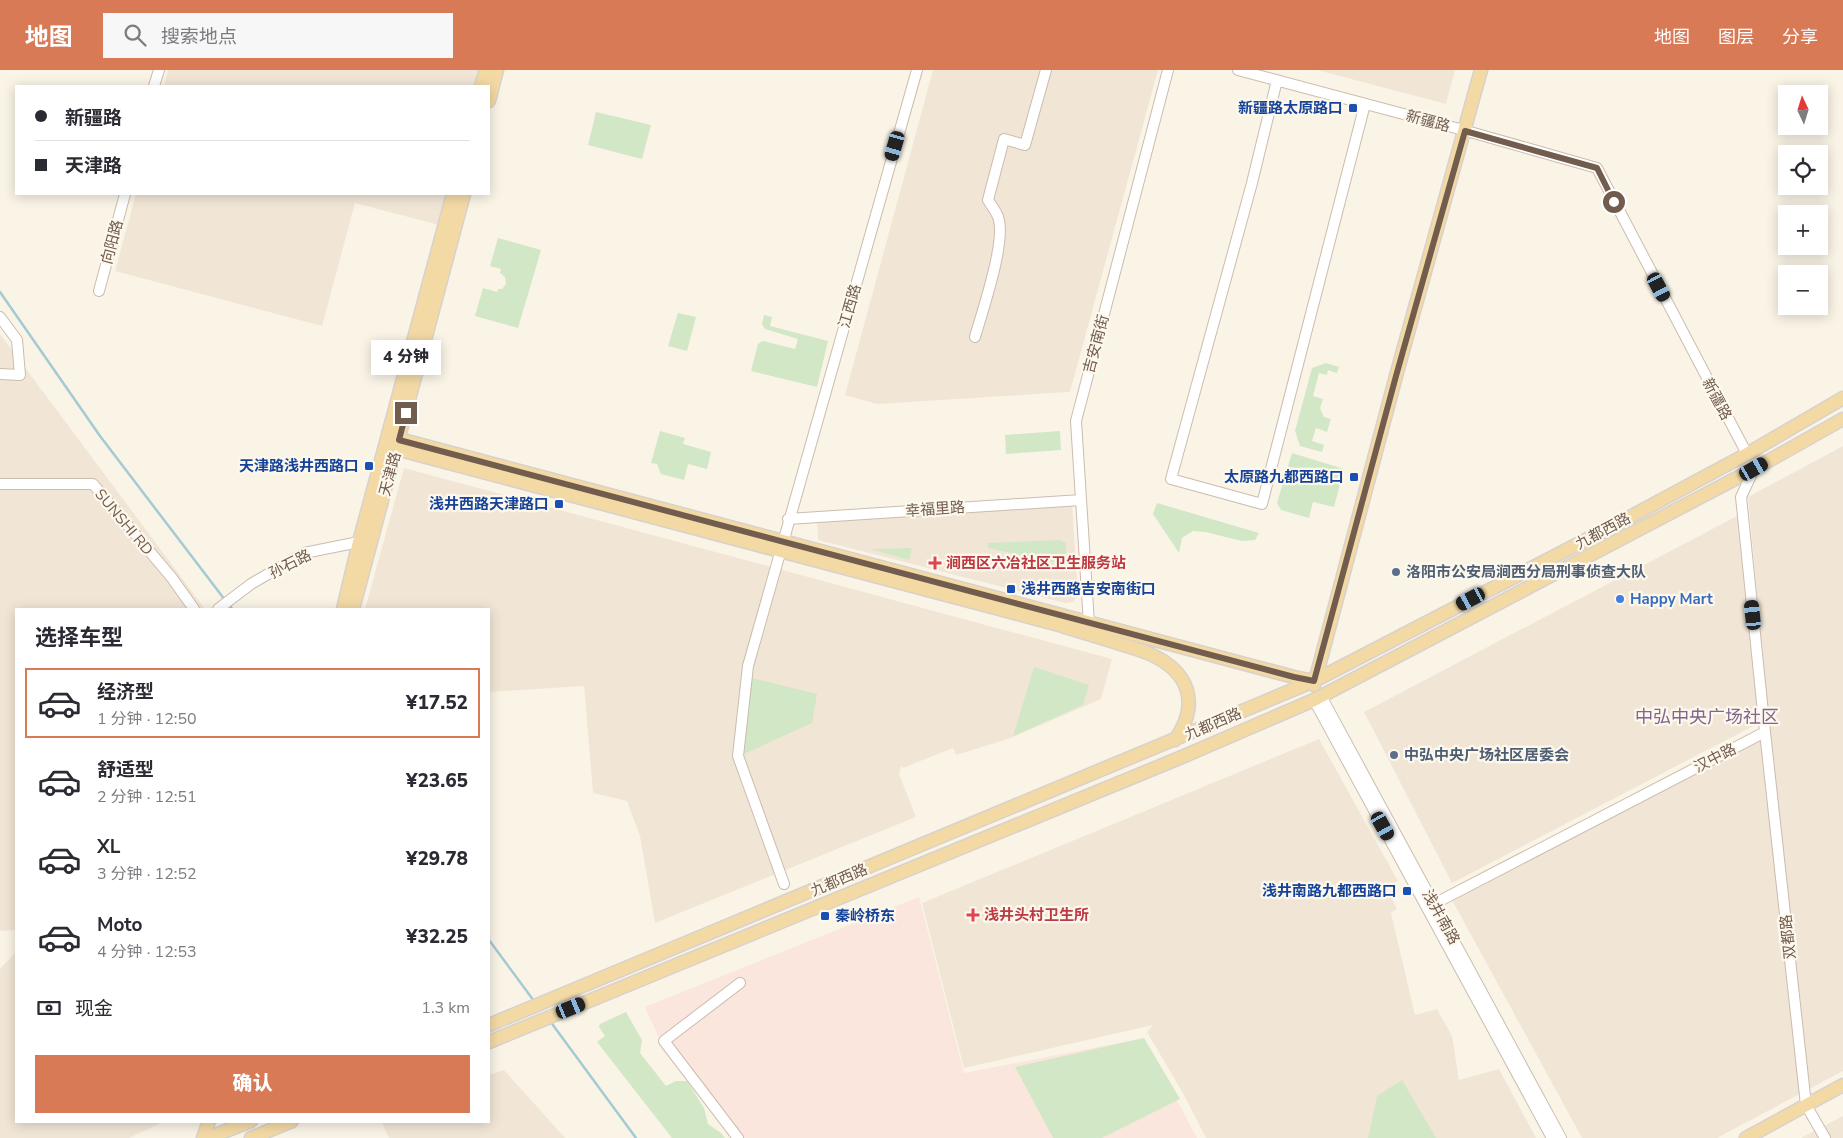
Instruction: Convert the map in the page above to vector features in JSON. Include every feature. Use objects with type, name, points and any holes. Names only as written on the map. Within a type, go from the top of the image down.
[{"type":"main road","points":[[482,85],[486,70]]},
{"type":"main road","points":[[490,97],[497,70]]},
{"type":"main road","points":[[1317,698],[1314,681],[1481,70]]},
{"type":"main road","name":"天津路","points":[[392,443],[453,195]]},
{"type":"main road","name":"天津路","points":[[343,608],[365,543],[464,195]]},
{"type":"main road","name":"九都西路","points":[[490,1025],[1314,681],[1628,518],[1746,454],[1843,398]]},
{"type":"main road","name":"九都西路","points":[[490,1042],[1182,757],[1317,698],[1754,469],[1843,419]]},
{"type":"main road","points":[[392,443],[781,546],[1314,681]]},
{"type":"main road","name":"天津路","points":[[353,608],[365,543]]},
{"type":"main road","points":[[781,546],[1059,625],[1151,654],[1172,667],[1185,682],[1190,700],[1184,726],[1175,740]]},
{"type":"main road","points":[[1763,1138],[1843,1085]]},
{"type":"main road","points":[[1746,1138],[1808,1108],[1843,1094]]},
{"type":"main road","points":[[209,1123],[209,1137]]},
{"type":"main road","points":[[209,1137],[217,1123]]},
{"type":"main road","points":[[209,1137],[246,1123]]},
{"type":"main road","points":[[251,1138],[287,1123]]},
{"type":"street","points":[[154,85],[159,70]]},
{"type":"street","name":"江西路","points":[[784,884],[738,756],[748,666],[788,519],[917,70]]},
{"type":"street","points":[[975,338],[997,253],[1000,233],[999,218],[988,200],[1004,139],[1025,145],[1046,70]]},
{"type":"street","name":"吉安南街","points":[[1090,624],[1076,421],[1168,70]]},
{"type":"street","name":"新疆路","points":[[1238,70],[1597,168],[1746,454]]},
{"type":"street","points":[[1277,80],[1252,183],[1171,479],[1262,504],[1365,104]]},
{"type":"street","name":"向阳路","points":[[99,290],[125,195]]},
{"type":"street","points":[[0,317],[17,340],[20,375],[0,374]]},
{"type":"street","points":[[1754,469],[1741,497],[1765,732]]},
{"type":"street","name":"SUNSHI RD","points":[[0,484],[93,484],[172,578],[193,608]]},
{"type":"street","name":"幸福里路","points":[[788,519],[1081,500]]},
{"type":"street","name":"孙石路","points":[[219,608],[251,584],[304,553],[365,543]]},
{"type":"street","name":"浅井南路","points":[[1317,698],[1562,1138]]},
{"type":"street","name":"汉中路","points":[[1431,905],[1765,732]]},
{"type":"street","name":"双都路","points":[[1765,732],[1808,1108],[1825,1138]]},
{"type":"street","name":"浅井南路","points":[[1431,905],[1552,1138]]},
{"type":"street","points":[[738,1138],[664,1041],[740,983]]},
{"type":"shaded area","points":[[168,70],[480,70],[476,85],[164,85]]},
{"type":"shaded area","points":[[933,70],[1158,70],[1070,392],[877,404],[845,395]]},
{"type":"shaded area","points":[[1317,70],[1455,70],[1446,104]]},
{"type":"shaded area","points":[[136,195],[447,195],[439,225],[355,203],[322,326],[115,271]]},
{"type":"shaded area","points":[[0,334],[204,608],[15,608],[15,930],[0,931]]},
{"type":"shaded area","points":[[1843,446],[1843,1071],[1717,1138],[1582,1138],[1452,900],[1770,731],[1748,497]]},
{"type":"shaded area","points":[[404,468],[1112,659],[1101,699],[1011,738],[956,755],[953,748],[903,768],[901,766],[899,774],[916,817],[655,923],[640,836],[627,801],[593,793],[584,686],[490,692],[490,608],[365,608]]},
{"type":"shaded area","points":[[1072,504],[1078,595],[1073,602],[1065,603],[818,540],[817,520]]},
{"type":"shaded area","points":[[1737,516],[1759,723],[1452,883],[1364,712]]},
{"type":"shaded area","points":[[1319,739],[1398,881],[1386,887],[1397,909],[1391,913],[1415,1015],[1437,1009],[1452,1036],[1459,1080],[1499,1069],[1536,1138],[1206,1138],[1184,1095],[1147,1032],[1153,1025],[964,1068],[922,903]]},
{"type":"shaded area","points":[[919,897],[964,1073],[1144,1038],[1197,1138],[731,1138],[663,1047],[645,1007]]},
{"type":"shaded area","points":[[15,953],[15,1123],[161,1123],[129,1138],[0,1138],[0,969]]},
{"type":"shaded area","points":[[504,1070],[565,1138],[389,1138],[382,1123],[490,1123],[490,1075]]},
{"type":"shaded area","points":[[1843,1116],[1843,1138],[1801,1138]]},
{"type":"green space","points":[[596,112],[651,125],[642,159],[588,145]]},
{"type":"green space","points":[[498,238],[541,250],[518,328],[475,316],[483,288],[497,292],[498,289],[502,289],[506,284],[505,277],[500,273],[501,269],[490,266]]},
{"type":"green space","points":[[678,313],[696,317],[687,351],[668,346]]},
{"type":"green space","points":[[764,315],[772,317],[770,326],[828,341],[817,387],[751,371],[758,344],[763,341],[795,349],[798,339],[765,329],[762,324]]},
{"type":"green space","points":[[1326,363],[1339,367],[1337,373],[1328,370],[1327,375],[1319,373],[1313,396],[1323,399],[1320,408],[1324,417],[1331,419],[1327,432],[1316,428],[1312,441],[1324,445],[1322,452],[1300,446],[1295,431],[1312,368]]},
{"type":"green space","points":[[660,431],[685,438],[683,444],[711,452],[707,469],[688,464],[684,480],[661,474],[657,464],[651,463]]},
{"type":"green space","points":[[1060,431],[1061,450],[1006,454],[1005,435]]},
{"type":"green space","points":[[1292,453],[1344,469],[1334,507],[1313,502],[1309,518],[1281,510],[1277,503]]},
{"type":"green space","points":[[1157,503],[1259,533],[1255,540],[1242,541],[1193,531],[1182,538],[1179,553],[1153,514]]},
{"type":"green space","points":[[1060,540],[1066,543],[1066,561],[1062,564],[988,548],[987,543]]},
{"type":"green space","points":[[912,548],[909,560],[870,549]]},
{"type":"green space","points":[[1034,667],[1089,685],[1083,705],[1013,736]]},
{"type":"green space","points":[[752,678],[817,694],[812,723],[742,755]]},
{"type":"green space","points":[[626,1012],[642,1040],[640,1053],[666,1086],[676,1081],[687,1081],[704,1108],[708,1124],[725,1138],[672,1138],[597,1042],[605,1036],[599,1027],[600,1024]]},
{"type":"green space","points":[[1144,1038],[1180,1099],[1102,1138],[1053,1138],[1015,1067]]},
{"type":"green space","points":[[1402,1080],[1436,1138],[1368,1138],[1377,1096]]},
{"type":"waterway","points":[[0,292],[100,436],[225,600]]},
{"type":"waterway","points":[[229,604],[231,608]]},
{"type":"waterway","points":[[490,941],[534,1001]]},
{"type":"waterway","points":[[550,1021],[636,1138]]},
{"type":"place","name":"新疆路太原路口","points":[[1353,108]]},
{"type":"place","name":"天津路浅井西路口","points":[[369,466]]},
{"type":"place","name":"太原路九都西路口","points":[[1354,477]]},
{"type":"place","name":"浅井西路天津路口","points":[[559,504]]},
{"type":"place","name":"涧西区六冶社区卫生服务站","points":[[935,563]]},
{"type":"place","name":"洛阳市公安局涧西分局刑事侦查大队","points":[[1396,572]]},
{"type":"place","name":"浅井西路吉安南街口","points":[[1011,589]]},
{"type":"place","name":"Happy Mart","points":[[1620,599]]},
{"type":"place","name":"中弘中央广场社区居委会","points":[[1394,755]]},
{"type":"place","name":"浅井南路九都西路口","points":[[1407,891]]},
{"type":"place","name":"浅井头村卫生所","points":[[973,915]]},
{"type":"place","name":"秦岭桥东","points":[[825,916]]},
{"type":"district","name":"中弘中央广场社区","points":[[1707,717]]},
{"type":"route","points":[[406,413],[399,440],[1090,624],[1314,681],[1396,376],[1465,131],[1597,168],[1614,202]]}]
